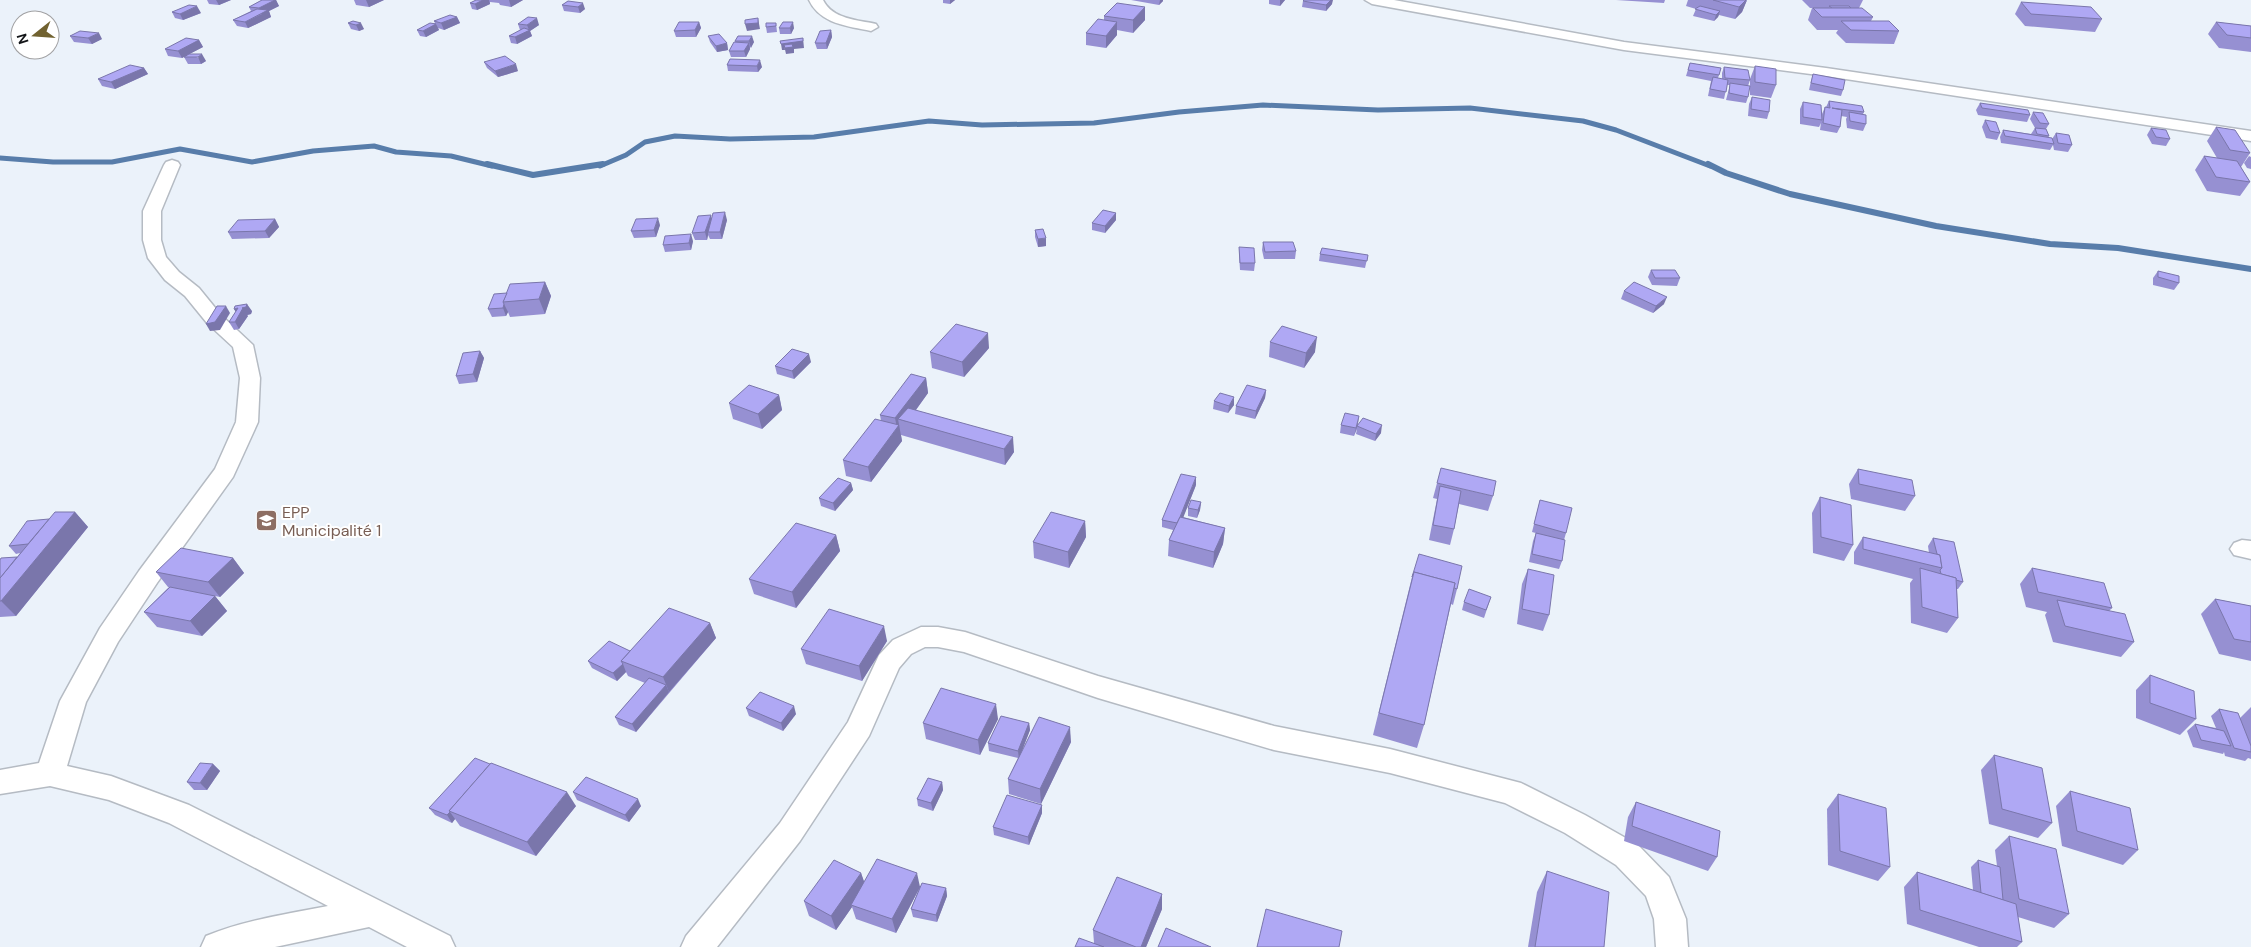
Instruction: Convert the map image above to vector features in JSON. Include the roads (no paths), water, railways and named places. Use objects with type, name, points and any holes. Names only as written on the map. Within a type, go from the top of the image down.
[{"type":"street","points":[[816,0],[824,12],[838,19],[872,26]]},
{"type":"street","points":[[1372,0],[1624,46],[1826,72],[2251,136]]},
{"type":"street","points":[[50,774],[73,700],[109,635],[148,577],[225,472],[247,422],[250,378],[243,345],[214,319],[192,292],[172,276],[157,258],[152,240],[152,212],[172,166]]},
{"type":"street","points":[[697,947],[712,932],[790,832],[859,728],[888,662],[902,647],[921,637],[938,637],[965,642],[1098,687],[1274,738],[1390,761],[1511,792],[1575,824],[1627,855],[1658,887],[1670,919],[1672,947]]},
{"type":"street","points":[[0,782],[50,774],[111,788],[179,814],[439,947]]},
{"type":"street","points":[[217,947],[245,938],[372,912]]},
{"type":"waterway","points":[[600,166],[626,155],[645,142],[675,136],[730,139],[814,137],[929,121],[982,125],[1094,123],[1179,112],[1263,105],[1378,110],[1470,108],[1583,121],[1616,130],[1710,166]]},
{"type":"waterway","points":[[0,158],[53,162],[112,162],[180,149],[252,162],[313,151],[374,146],[396,152],[451,156],[492,166]]},
{"type":"waterway","points":[[487,164],[533,175],[603,164]]},
{"type":"waterway","points":[[1708,164],[1726,173],[1790,194],[1936,226],[2050,244],[2118,248],[2251,269]]},
{"type":"place","name":"EPP Municipalité 1","points":[[266,521]]}]
